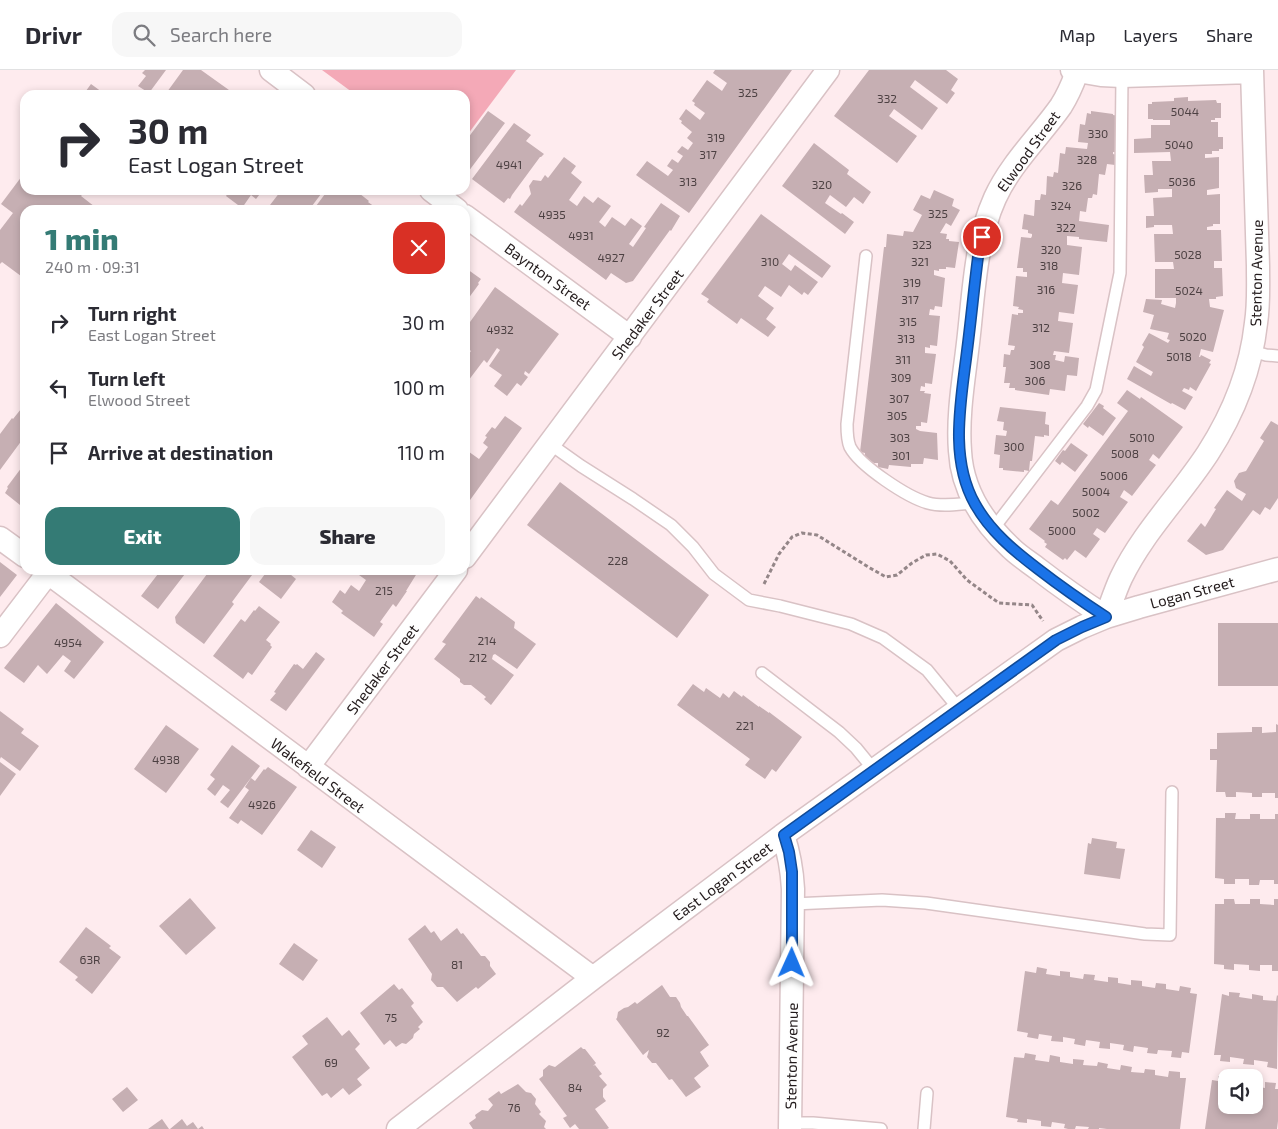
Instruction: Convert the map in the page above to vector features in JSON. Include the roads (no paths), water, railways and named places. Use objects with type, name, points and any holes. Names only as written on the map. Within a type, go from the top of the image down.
[{"type":"street","points":[[271,70],[297,90]]},
{"type":"street","name":"Shedaker Street","points":[[470,551],[828,70]]},
{"type":"street","points":[[1075,71],[1122,76],[1252,71]]},
{"type":"street","name":"Elwood Street","points":[[1075,71],[1069,92],[1061,106],[1018,160],[996,196],[987,217],[977,267],[960,415],[960,452],[967,486],[974,503],[993,529],[1012,549],[1066,590],[1106,617]]},
{"type":"street","name":"Stenton Avenue","points":[[1106,617],[1122,577],[1133,557],[1146,536],[1189,481],[1224,426],[1236,400],[1252,351],[1258,298],[1258,274],[1252,71]]},
{"type":"street","name":"Baynton Street","points":[[436,195],[447,205]]},
{"type":"street","name":"Baynton Street","points":[[470,225],[630,337]]},
{"type":"street","points":[[0,538],[20,552]]},
{"type":"street","name":"Logan Street","points":[[1106,617],[1278,569]]},
{"type":"street","points":[[0,636],[43,575]]},
{"type":"street","name":"Wakefield Street","points":[[51,575],[593,978]]},
{"type":"street","name":"Shedaker Street","points":[[308,767],[452,575]]},
{"type":"street","name":"East Logan Street","points":[[398,1129],[593,978],[784,835],[1056,640],[1106,617]]},
{"type":"street","name":"Stenton Avenue","points":[[784,835],[792,872],[793,904],[790,1126]]},
{"type":"lane","points":[[993,529],[1096,390],[1120,273],[1122,76]]},
{"type":"lane","points":[[866,256],[847,424],[850,446],[857,456],[869,467],[912,497],[929,503],[974,503]]},
{"type":"lane","points":[[1252,351],[1278,356]]},
{"type":"lane","points":[[550,444],[671,526],[693,547],[714,574],[749,600],[851,624],[882,638],[927,670],[959,709]]},
{"type":"lane","points":[[762,673],[839,732],[856,748],[874,770]]},
{"type":"lane","points":[[793,904],[882,900],[926,903],[1145,934],[1170,935],[1172,792]]},
{"type":"lane","points":[[924,1129],[926,1093]]},
{"type":"lane","points":[[790,1126],[813,1123],[881,1129]]}]
